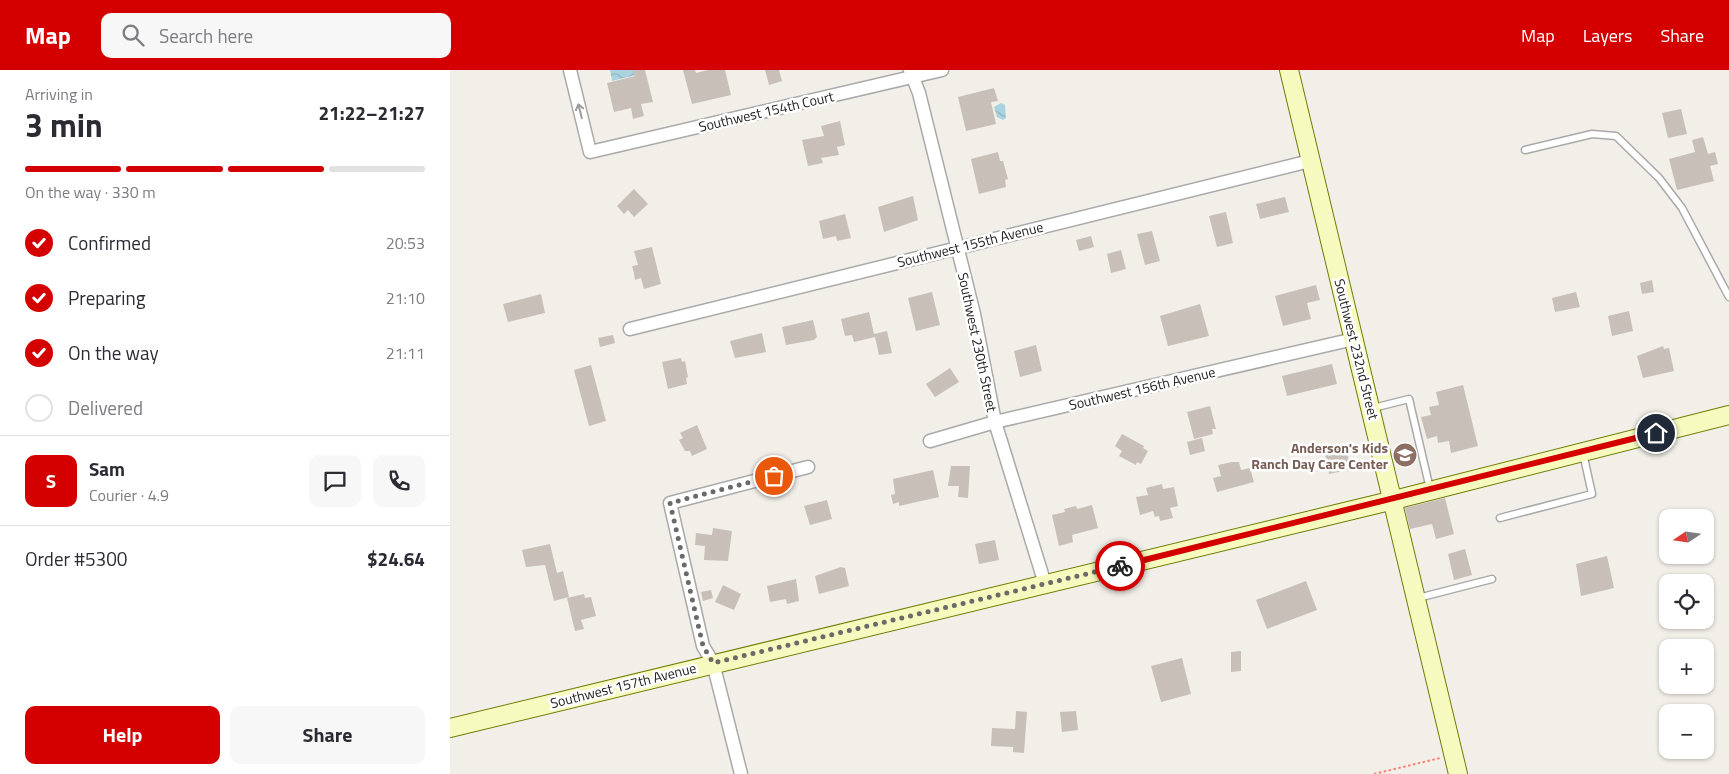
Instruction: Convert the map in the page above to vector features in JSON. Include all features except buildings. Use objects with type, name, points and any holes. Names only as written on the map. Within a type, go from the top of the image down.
[{"type":"street","name":"Southwest 154th Court","points":[[570,70],[590,152],[911,74],[942,70]]},
{"type":"street","name":"Southwest 232nd Street","points":[[1289,70],[1372,408],[1458,774]]},
{"type":"street","name":"Southwest 230th Street","points":[[911,74],[919,93],[956,248],[974,314],[994,422],[1045,584]]},
{"type":"street","name":"Southwest 155th Avenue","points":[[630,329],[1310,161]]},
{"type":"street","name":"Southwest 156th Avenue","points":[[930,440],[994,422],[1354,339]]},
{"type":"street","name":"Southwest 157th Avenue","points":[[450,728],[1394,500],[1729,415]]},
{"type":"street","points":[[741,774],[713,663],[703,646],[670,503],[808,467]]},
{"type":"lane","points":[[1525,150],[1592,134],[1616,136],[1659,178],[1682,208],[1729,297]]},
{"type":"lane","points":[[1372,408],[1409,399],[1431,490]]},
{"type":"lane","points":[[1500,518],[1592,494],[1583,452]]},
{"type":"lane","points":[[1417,598],[1492,579]]},
{"type":"path","points":[[1374,774],[1454,754]]},
{"type":"water","points":[[610,70],[635,70],[636,75],[612,81]]},
{"type":"water","points":[[1001,103],[1005,105],[1006,118],[1003,120],[997,117],[994,107]]},
{"type":"way so far","points":[[774,476],[670,503],[703,646],[713,663],[1120,566]]},
{"type":"place","name":"Anderson's Kids Ranch Day Care Center","points":[[1405,455]]},
{"type":"route","points":[[1120,566],[1394,500],[1656,433]]}]
